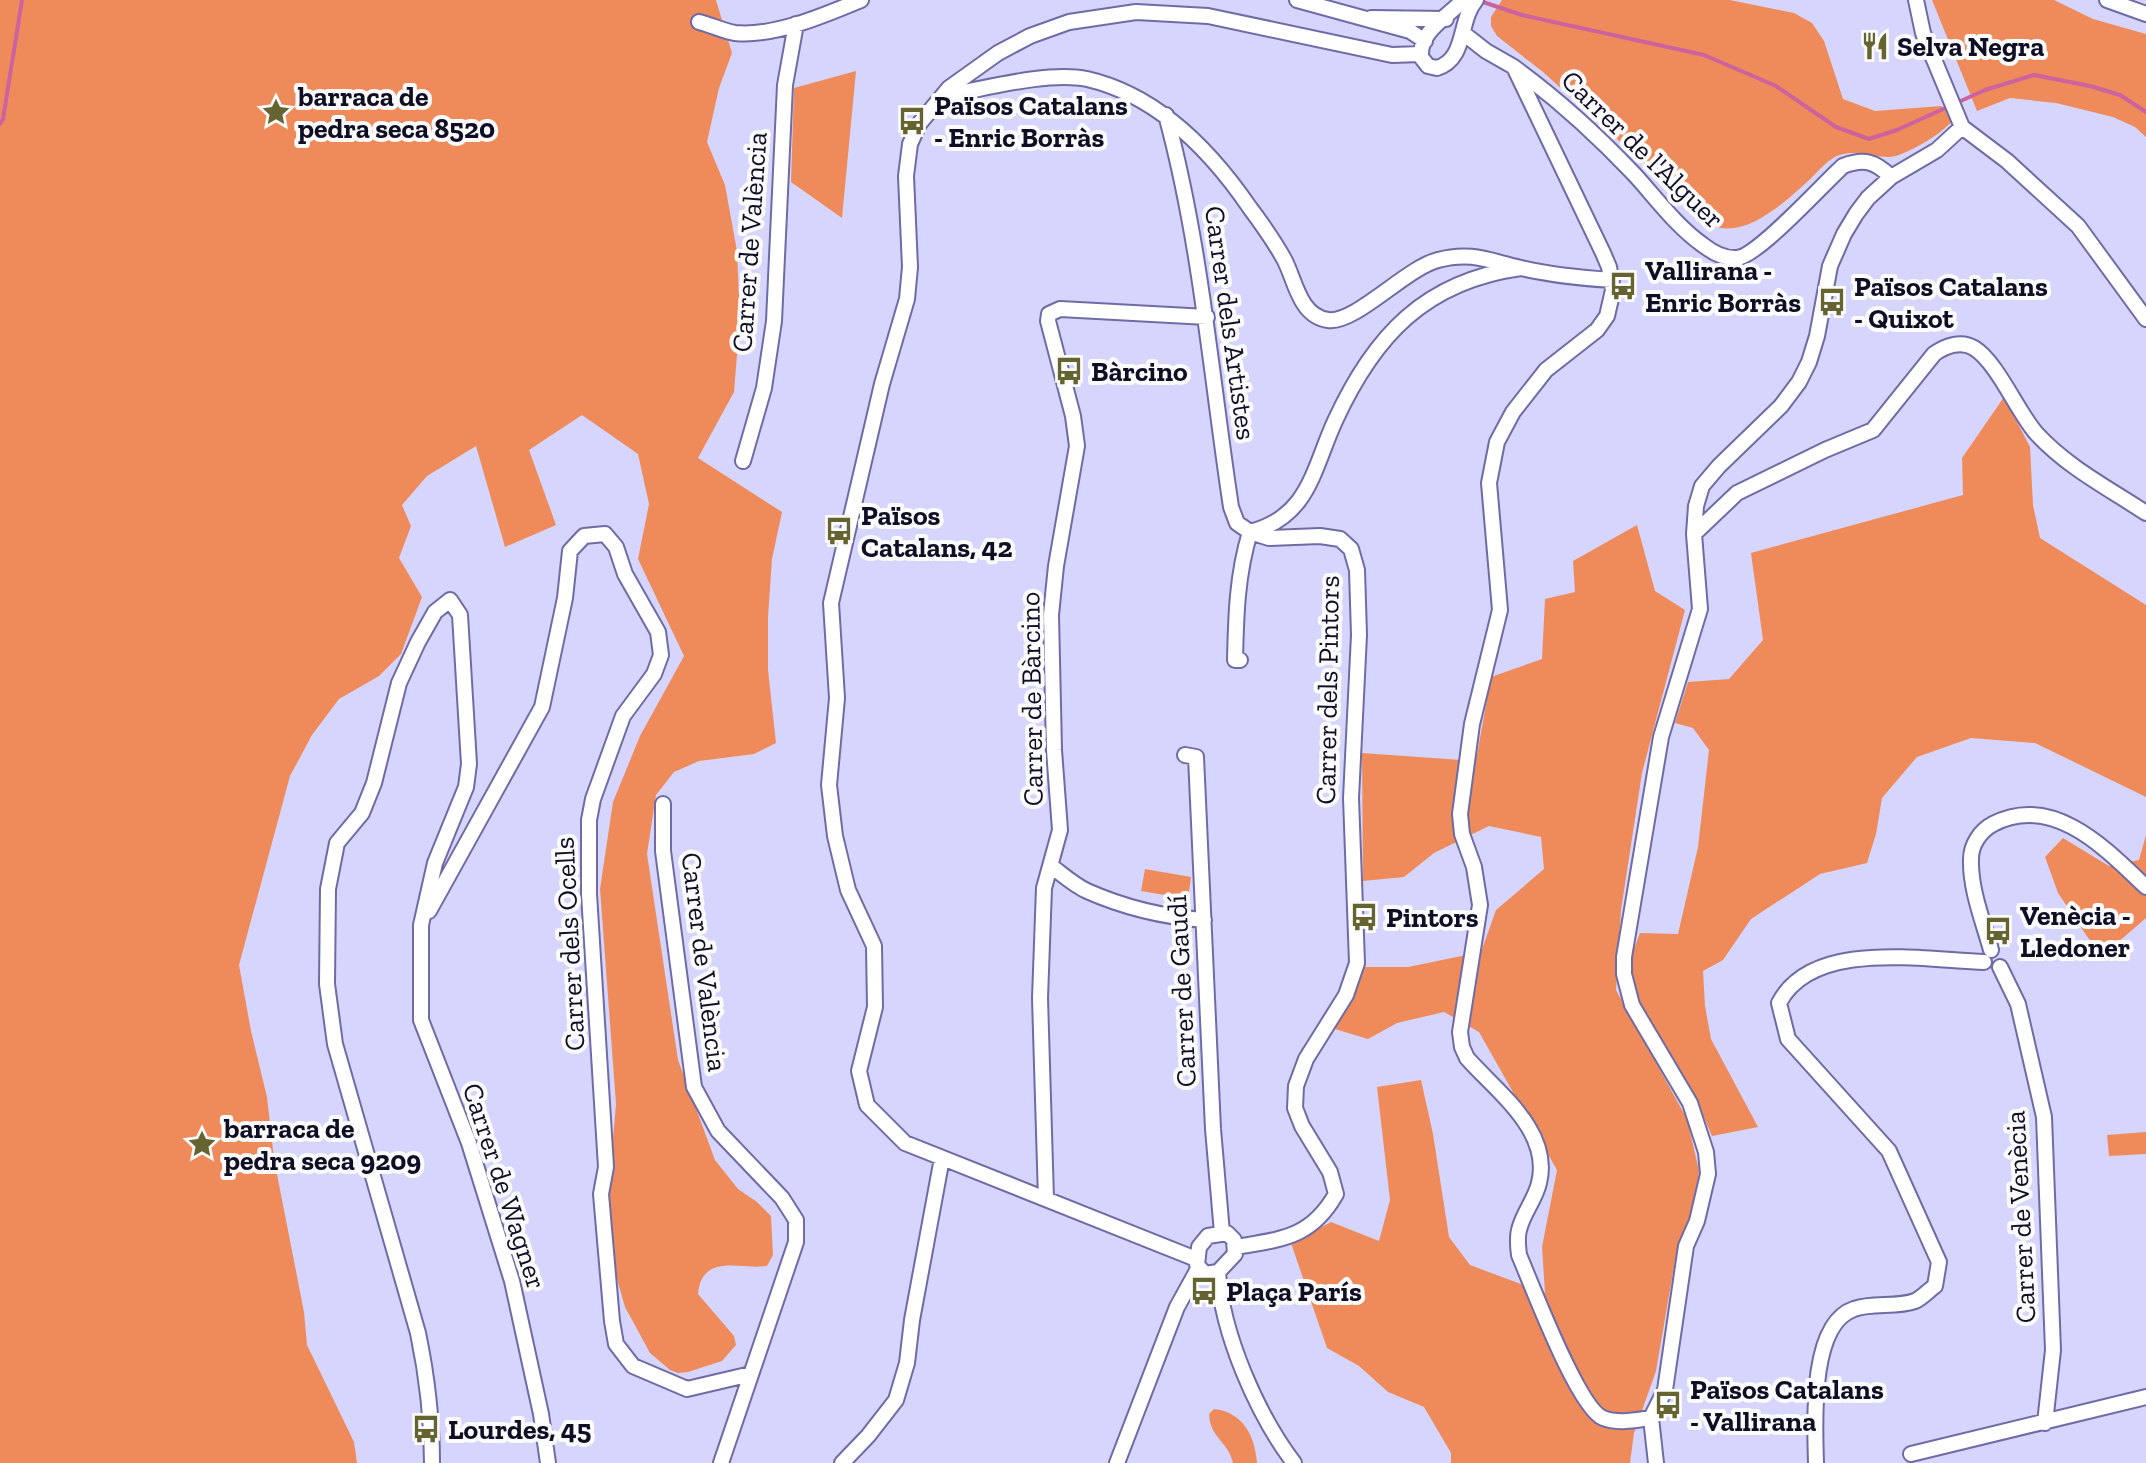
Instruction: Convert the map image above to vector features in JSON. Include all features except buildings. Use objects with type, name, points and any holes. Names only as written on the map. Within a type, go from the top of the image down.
[{"type":"street","points":[[699,22],[734,33],[796,24],[861,0]]},
{"type":"street","points":[[1297,0],[1410,31],[1423,48],[1428,66],[1437,68],[1447,64],[1457,49],[1469,9],[1476,0]]},
{"type":"street","points":[[1423,48],[1434,25],[1463,0]]},
{"type":"street","points":[[1916,0],[1923,33],[1962,127],[2007,161],[2078,226],[2146,319]]},
{"type":"street","points":[[2107,0],[2146,14]]},
{"type":"street","points":[[1117,1463],[1177,1307],[1197,1264],[1199,1247],[1208,1236],[1231,1235],[1236,1247],[1235,1254],[1218,1272],[1205,1274],[1197,1264],[905,1143],[867,1105],[859,1071],[875,1007],[874,946],[848,890],[835,836],[829,785],[837,698],[831,603],[882,384],[907,299],[910,267],[906,176],[910,144],[919,124],[949,88],[998,53],[1030,36],[1069,22],[1136,12],[1208,16],[1392,55],[1423,48]]},
{"type":"street","points":[[1358,18],[1395,16],[1454,20],[1462,30]]},
{"type":"street","name":"Carrer de València","points":[[743,461],[764,388],[774,321],[785,85],[796,24]]},
{"type":"street","name":"Carrer de l'Alguer","points":[[1462,30],[1486,51],[1560,100],[1610,148],[1685,230],[1718,255],[1737,258],[1759,247],[1843,166],[1860,160],[1872,162],[1891,177]]},
{"type":"street","points":[[1457,49],[1486,51]]},
{"type":"street","points":[[1514,67],[1603,253],[1612,280],[1611,305],[1597,330],[1546,370],[1513,412],[1497,442],[1489,483],[1500,610],[1472,724],[1460,814],[1480,905],[1460,1032],[1467,1058],[1512,1106],[1529,1128],[1536,1146],[1542,1168],[1538,1188],[1518,1232],[1519,1255],[1575,1383],[1592,1411],[1600,1417],[1626,1421],[1651,1418]]},
{"type":"street","points":[[943,96],[1063,76],[1089,80],[1166,114],[1220,170],[1249,206],[1284,259],[1301,299],[1314,314],[1329,321],[1347,316],[1402,278],[1435,261],[1462,255],[1484,257],[1521,268],[1612,280]]},
{"type":"street","name":"Carrer dels Artistes","points":[[1166,114],[1191,219],[1231,507],[1237,523],[1250,532]]},
{"type":"street","points":[[1656,1463],[1651,1418],[1665,1390],[1686,1246],[1697,1221],[1708,1174],[1699,1126],[1690,1103],[1632,1005],[1627,990],[1624,957],[1661,737],[1700,609],[1694,534],[1696,506],[1702,486],[1771,417],[1799,382],[1817,336],[1830,266],[1844,234],[1868,198],[1891,177],[1937,150],[1962,127]]},
{"type":"street","points":[[1240,660],[1235,660],[1237,601],[1241,564],[1250,532],[1272,526],[1295,509],[1311,481],[1351,391],[1385,340],[1410,312],[1437,294],[1493,272],[1521,268]]},
{"type":"street","name":"Carrer de Bàrcino","points":[[1046,1199],[1040,998],[1044,888],[1060,830],[1054,750],[1051,615],[1056,566],[1077,446],[1073,416],[1049,329],[1049,314],[1060,309],[1207,317]]},
{"type":"street","points":[[1694,534],[1737,493],[1873,430],[1934,354],[1944,347],[1959,344],[1977,349],[2033,429],[2051,448],[2067,462],[2146,513]]},
{"type":"street","name":"Carrer dels Pintors","points":[[1236,1247],[1296,1235],[1324,1215],[1336,1194],[1330,1172],[1302,1126],[1295,1108],[1296,1086],[1306,1059],[1346,995],[1357,963],[1351,798],[1359,635],[1357,570],[1351,549],[1340,539],[1320,536],[1269,538],[1250,532]]},
{"type":"street","name":"Carrer dels Ocells","points":[[421,925],[542,707],[555,649],[570,551],[584,536],[605,534],[616,547],[625,574],[658,632],[661,655],[654,674],[623,716],[593,799],[589,820],[590,923],[606,1167],[601,1194],[612,1321],[616,1344],[633,1366],[659,1379],[687,1389],[751,1374]]},
{"type":"street","name":"Carrer de Wagner","points":[[432,1463],[426,1371],[418,1333],[335,1044],[327,984],[328,889],[337,843],[362,813],[374,783],[399,683],[435,612],[450,600],[460,615],[469,764],[466,787],[435,863],[421,925],[421,1020],[469,1143],[512,1281],[541,1414],[548,1463]]},
{"type":"street","name":"Carrer de Gaudí","points":[[1185,755],[1196,757],[1213,1129],[1222,1233]]},
{"type":"street","name":"Carrer de València","points":[[663,804],[663,851],[694,1087],[718,1131],[782,1198],[796,1220],[796,1242],[721,1463]]},
{"type":"street","points":[[1816,1463],[1820,1356],[1832,1325],[1852,1309],[1917,1301],[1935,1286],[1939,1262],[1889,1151],[1788,1039],[1779,1003],[1786,989],[1805,974],[1842,960],[1987,956],[1971,858],[1975,843],[1985,828],[2001,820],[2028,813],[2054,817],[2082,833],[2146,887]]},
{"type":"street","points":[[1051,866],[1085,890],[1136,908],[1184,919],[1204,920]]},
{"type":"street","name":"Carrer de Venècia","points":[[1987,956],[1997,950],[2002,955],[2000,967],[2018,1004],[2044,1117],[2053,1350],[2045,1423]]},
{"type":"street","points":[[842,1463],[896,1400],[907,1363],[942,1158]]},
{"type":"street","points":[[1218,1272],[1223,1311],[1232,1340],[1274,1437],[1294,1463]]},
{"type":"street","points":[[1911,1454],[2146,1397]]},
{"type":"shaded area","points":[[0,0],[716,0],[732,53],[719,88],[707,142],[725,185],[737,251],[740,318],[734,392],[698,458],[782,512],[772,559],[768,617],[768,670],[776,743],[754,754],[699,761],[674,772],[656,795],[647,854],[678,1060],[715,1160],[738,1189],[771,1216],[773,1255],[767,1266],[715,1268],[707,1272],[701,1281],[698,1294],[734,1336],[736,1345],[722,1361],[678,1373],[650,1353],[625,1307],[612,1260],[608,1196],[616,1104],[600,889],[613,802],[640,736],[684,656],[638,559],[649,504],[638,454],[582,415],[529,450],[556,525],[505,547],[476,446],[427,476],[402,505],[411,526],[399,558],[422,597],[401,654],[379,676],[339,699],[312,735],[290,776],[239,965],[267,1097],[274,1159],[304,1312],[307,1345],[354,1442],[357,1463],[0,1463]]},
{"type":"shaded area","points":[[1502,0],[1730,0],[1794,13],[1812,23],[1824,41],[1843,99],[1875,111],[1941,106],[1952,121],[1923,144],[1896,156],[1855,153],[1835,157],[1787,200],[1750,224],[1737,228],[1712,225],[1543,72],[1497,36],[1491,26],[1491,17]]},
{"type":"shaded area","points":[[1932,0],[2054,0],[2093,19],[2146,34],[2146,137],[2135,127],[2113,117],[2056,103],[2010,98],[1977,111]]},
{"type":"shaded area","points":[[856,71],[842,218],[791,182],[794,88]]},
{"type":"shaded area","points":[[2004,397],[2030,447],[2033,505],[2040,538],[2146,605],[2146,797],[2035,743],[1971,738],[1917,757],[1882,798],[1867,863],[1820,874],[1751,919],[1723,960],[1703,971],[1711,1039],[1758,1127],[1712,1136],[1692,1090],[1634,991],[1632,954],[1640,933],[1678,934],[1698,847],[1709,750],[1693,728],[1675,723],[1688,682],[1729,679],[1763,640],[1751,553],[1963,495],[1962,458]]},
{"type":"shaded area","points":[[1637,525],[1655,591],[1685,610],[1642,773],[1621,910],[1616,990],[1687,1119],[1699,1171],[1694,1205],[1676,1255],[1656,1371],[1634,1433],[1630,1463],[1451,1463],[1451,1453],[1424,1407],[1388,1392],[1359,1366],[1327,1348],[1291,1243],[1331,1222],[1379,1241],[1390,1200],[1377,1087],[1421,1080],[1449,1237],[1470,1265],[1545,1293],[1542,1247],[1557,1170],[1479,1032],[1444,1012],[1397,1023],[1368,1039],[1335,1029],[1362,967],[1408,967],[1481,952],[1496,910],[1544,869],[1541,837],[1489,826],[1434,853],[1404,877],[1363,881],[1362,753],[1461,760],[1477,755],[1491,677],[1542,659],[1545,599],[1575,592],[1573,561]]},
{"type":"shaded area","points":[[2146,835],[2146,918],[2101,957],[2058,893],[2045,857],[2063,838],[2109,866],[2139,860]]},
{"type":"shaded area","points":[[1145,869],[1191,877],[1188,899],[1141,891]]},
{"type":"shaded area","points":[[2146,1132],[2146,1154],[2109,1156],[2107,1135]]},
{"type":"shaded area","points":[[1214,1409],[1233,1415],[1246,1427],[1254,1444],[1257,1463],[1233,1463],[1212,1429],[1209,1414]]},
{"type":"waterway","points":[[0,124],[22,0]]},
{"type":"waterway","points":[[1483,2],[1522,15],[1704,55],[1776,86],[1836,127],[1869,139],[1897,130],[1985,90],[2034,75],[2120,95],[2146,112]]},
{"type":"place","name":"Selva Negra","points":[[1875,46]]},
{"type":"place","name":"barraca de pedra seca 8520","points":[[276,112]]},
{"type":"place","name":"Països Catalans - Enric Borràs","points":[[912,121]]},
{"type":"place","name":"Vallirana - Enric Borràs","points":[[1623,286]]},
{"type":"place","name":"Països Catalans - Quixot","points":[[1832,302]]},
{"type":"place","name":"Bàrcino","points":[[1069,371]]},
{"type":"place","name":"Països Catalans, 42","points":[[839,531]]},
{"type":"place","name":"Pintors","points":[[1364,917]]},
{"type":"place","name":"Venècia - Lledoner","points":[[1998,931]]},
{"type":"place","name":"barraca de pedra seca 9209","points":[[202,1144]]},
{"type":"place","name":"Plaça París","points":[[1204,1291]]},
{"type":"place","name":"Països Catalans - Vallirana","points":[[1668,1405]]},
{"type":"place","name":"Lourdes, 45","points":[[426,1429]]}]
